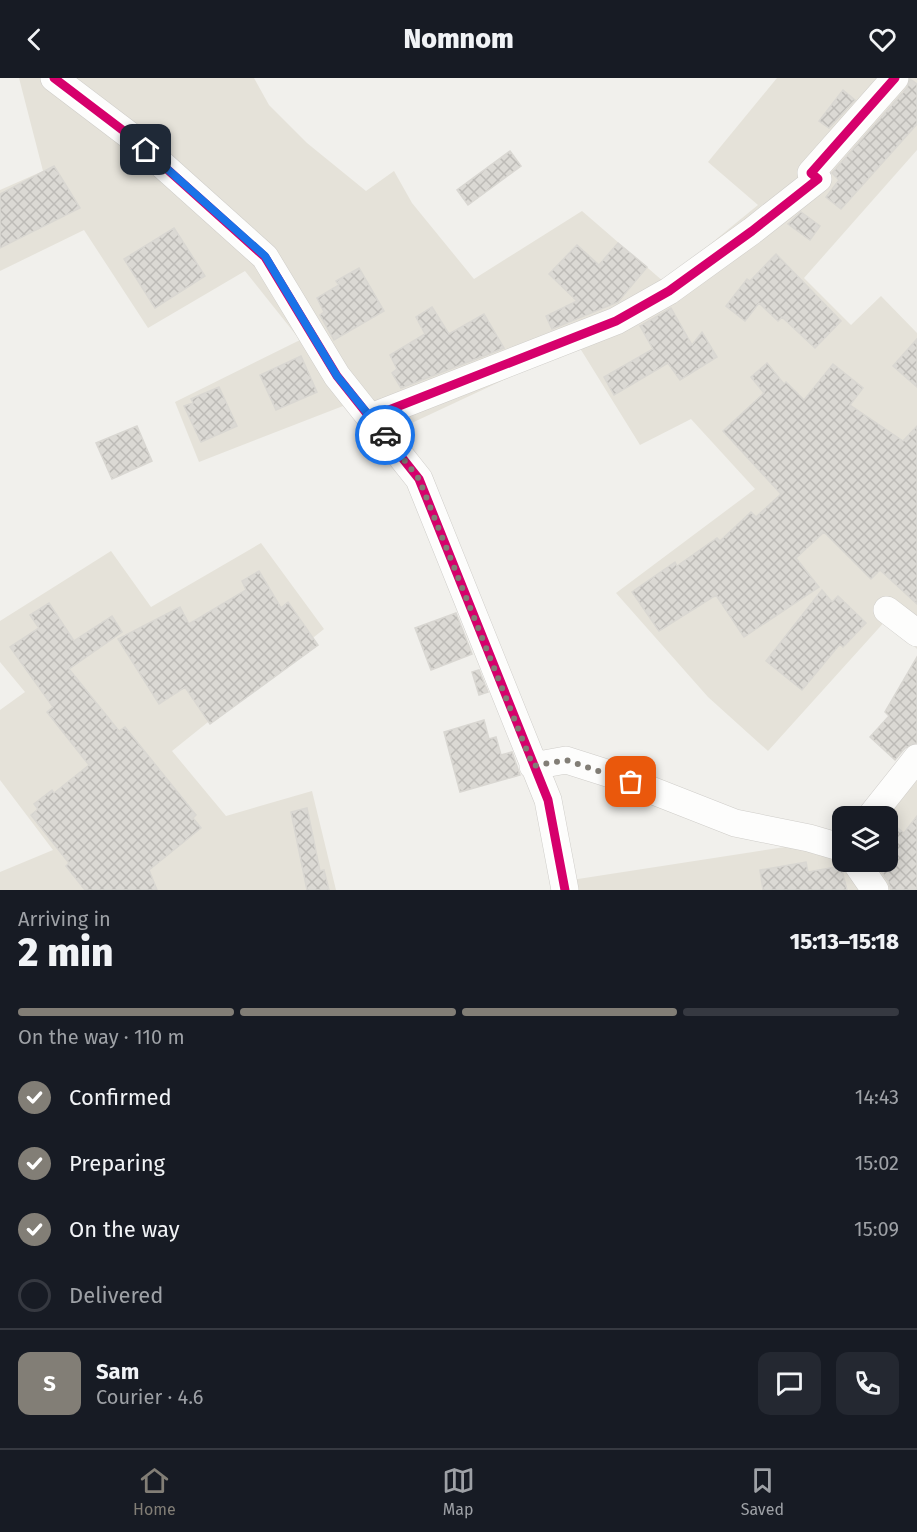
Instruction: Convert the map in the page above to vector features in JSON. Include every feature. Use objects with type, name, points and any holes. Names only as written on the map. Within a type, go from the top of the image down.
[{"type":"street","points":[[54,78],[129,135],[265,256],[337,376],[419,479],[548,800],[565,890]]},
{"type":"street","points":[[371,417],[616,321],[669,291],[752,231],[818,179],[812,173],[895,78]]},
{"type":"street","points":[[887,610],[917,633]]},
{"type":"street","points":[[879,806],[917,758]]},
{"type":"street","points":[[533,766],[566,760],[610,774],[735,823],[832,845]]},
{"type":"street","points":[[863,872],[875,890]]},
{"type":"shaded area","points":[[19,78],[254,78],[269,105],[307,143],[366,191],[394,171],[412,203],[474,279],[582,211],[664,282],[758,205],[708,162],[777,78],[917,78],[917,150],[804,278],[851,325],[881,296],[917,333],[917,649],[887,619],[768,751],[708,697],[616,593],[755,489],[691,419],[640,445],[578,345],[401,428],[343,406],[199,462],[175,402],[300,340],[245,271],[148,328],[84,230],[0,271],[0,190],[43,171]]},
{"type":"shaded area","points":[[261,543],[324,629],[172,751],[226,816],[312,791],[336,890],[0,890],[0,872],[53,850],[0,780],[0,710],[25,692],[0,662],[0,621],[111,551],[151,607]]},
{"type":"shaded area","points":[[917,769],[917,890],[566,890],[565,881],[832,840],[832,872],[898,872],[898,806],[894,806]]},
{"type":"building","points":[[910,79],[917,84],[917,124],[841,209],[826,197],[839,180],[832,173],[907,88]]},
{"type":"building","points":[[843,90],[855,100],[829,128],[819,121]]},
{"type":"building","points":[[510,151],[521,166],[468,205],[457,190]]},
{"type":"building","points":[[54,166],[80,208],[0,248],[0,194]]},
{"type":"building","points":[[801,212],[820,226],[810,240],[788,224]]},
{"type":"building","points":[[174,228],[205,276],[155,308],[124,259]]},
{"type":"building","points":[[618,243],[647,267],[618,302],[552,329],[546,316],[577,301],[549,274],[577,245],[599,265]]},
{"type":"building","points":[[776,254],[841,321],[815,348],[782,317],[778,321],[759,303],[745,321],[726,306],[747,279],[750,281]]},
{"type":"building","points":[[359,268],[384,311],[334,340],[320,315],[324,312],[317,298],[339,285],[336,281]]},
{"type":"building","points":[[432,307],[449,334],[484,314],[504,348],[401,388],[392,373],[397,369],[390,355],[425,334],[416,317]]},
{"type":"building","points":[[671,308],[692,345],[702,332],[717,357],[680,380],[668,363],[614,395],[604,377],[653,349],[640,326]]},
{"type":"building","points":[[917,339],[917,387],[893,366]]},
{"type":"building","points":[[301,356],[317,392],[276,410],[260,375]]},
{"type":"building","points":[[767,363],[784,384],[786,382],[804,400],[833,364],[863,388],[850,405],[903,441],[917,426],[917,604],[880,570],[871,579],[824,532],[796,558],[819,587],[744,637],[716,595],[659,631],[632,592],[675,562],[677,566],[717,538],[720,541],[751,512],[756,517],[781,494],[723,431],[764,393],[751,377]]},
{"type":"building","points":[[219,387],[237,426],[201,442],[184,406],[193,403],[191,399]]},
{"type":"building","points":[[137,426],[152,461],[112,479],[96,443]]},
{"type":"building","points":[[259,571],[281,608],[288,602],[318,645],[210,724],[185,687],[159,704],[118,639],[180,607],[189,624],[246,590],[242,581]]},
{"type":"building","points":[[822,590],[832,602],[838,596],[866,623],[843,647],[840,644],[802,690],[766,661]]},
{"type":"building","points":[[49,603],[74,641],[112,616],[122,632],[69,669],[119,731],[125,727],[196,815],[193,818],[201,828],[149,870],[157,890],[85,890],[66,866],[69,863],[31,815],[38,809],[34,804],[52,790],[54,793],[89,765],[47,712],[53,707],[10,647],[39,628],[30,615]]},
{"type":"building","points":[[456,613],[472,654],[431,670],[415,628]]},
{"type":"building","points":[[917,657],[917,743],[905,748],[895,760],[870,737],[889,716],[885,712]]},
{"type":"building","points":[[479,670],[488,692],[479,695],[472,672]]},
{"type":"building","points":[[484,720],[489,739],[496,737],[501,755],[512,752],[520,775],[460,792],[444,732]]},
{"type":"building","points":[[307,808],[320,871],[324,870],[329,890],[307,890],[291,812]]},
{"type":"building","points":[[917,816],[917,890],[891,890],[882,872],[898,872],[898,828],[904,833]]},
{"type":"building","points":[[806,862],[808,872],[832,868],[832,872],[842,872],[847,890],[763,890],[760,870]]},
{"type":"cycle path","points":[[54,78],[129,135],[265,257],[337,376],[419,479],[548,800],[565,890]]},
{"type":"cycle path","points":[[371,417],[616,321],[669,291],[752,231],[818,179],[811,173],[895,78]]},
{"type":"way so far","points":[[385,435],[419,479],[489,650],[533,766],[566,760],[631,782]]},
{"type":"route","points":[[146,150],[265,256],[337,376],[385,435]]}]
